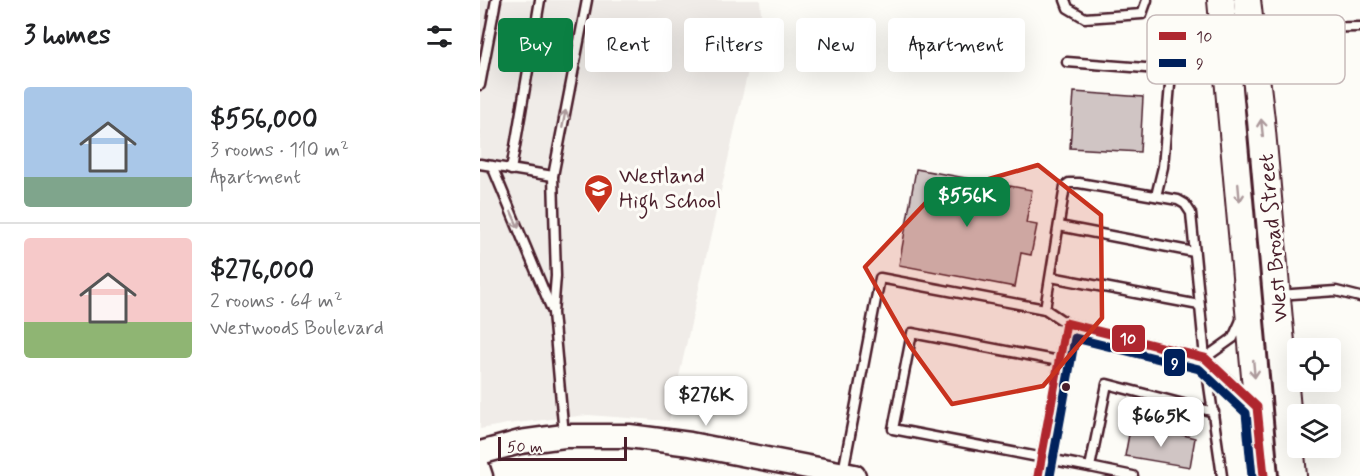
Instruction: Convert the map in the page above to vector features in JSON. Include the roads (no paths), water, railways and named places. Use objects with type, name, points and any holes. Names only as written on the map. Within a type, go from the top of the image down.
[{"type":"main road","name":"West Broad Street","points":[[1221,0],[1227,15]]},
{"type":"main road","name":"West Broad Street","points":[[1245,15],[1247,0]]},
{"type":"main road","name":"West Broad Street","points":[[1241,84],[1248,304],[1264,476]]},
{"type":"main road","name":"West Broad Street","points":[[1245,84],[1278,295],[1293,476]]},
{"type":"street","points":[[480,453],[520,442],[564,436],[628,436],[690,444],[848,475]]},
{"type":"street","points":[[480,465],[484,476]]},
{"type":"lane","points":[[480,86],[496,0]]},
{"type":"lane","points":[[511,170],[540,0]]},
{"type":"lane","points":[[564,436],[554,313],[556,276],[553,176],[587,0]]},
{"type":"lane","points":[[1065,0],[1068,8],[1085,18],[1142,14],[1148,0]]},
{"type":"lane","points":[[1345,27],[1360,27]]},
{"type":"lane","points":[[1067,62],[1147,68]]},
{"type":"lane","points":[[1156,196],[1163,167],[1170,84]]},
{"type":"lane","points":[[480,164],[553,176]]},
{"type":"lane","points":[[492,166],[554,313]]},
{"type":"lane","points":[[1046,309],[1065,186],[1069,183],[1079,183],[1178,200],[1185,204],[1191,213],[1205,358],[1222,476]]},
{"type":"lane","points":[[1059,226],[1194,252]]},
{"type":"lane","points":[[1051,277],[1199,305]]},
{"type":"lane","points":[[848,475],[880,278],[1046,309],[1066,323],[1205,358],[1257,407]]},
{"type":"lane","points":[[1278,295],[1336,291],[1360,297]]},
{"type":"lane","points":[[1205,358],[1233,338],[1248,304]]},
{"type":"lane","points":[[1038,476],[1066,323]]},
{"type":"lane","points":[[1059,361],[912,333],[893,429],[1133,476]]},
{"type":"lane","points":[[1090,467],[1107,384],[1214,412]]},
{"type":"place","name":"Westland High School","points":[[598,214]]}]
